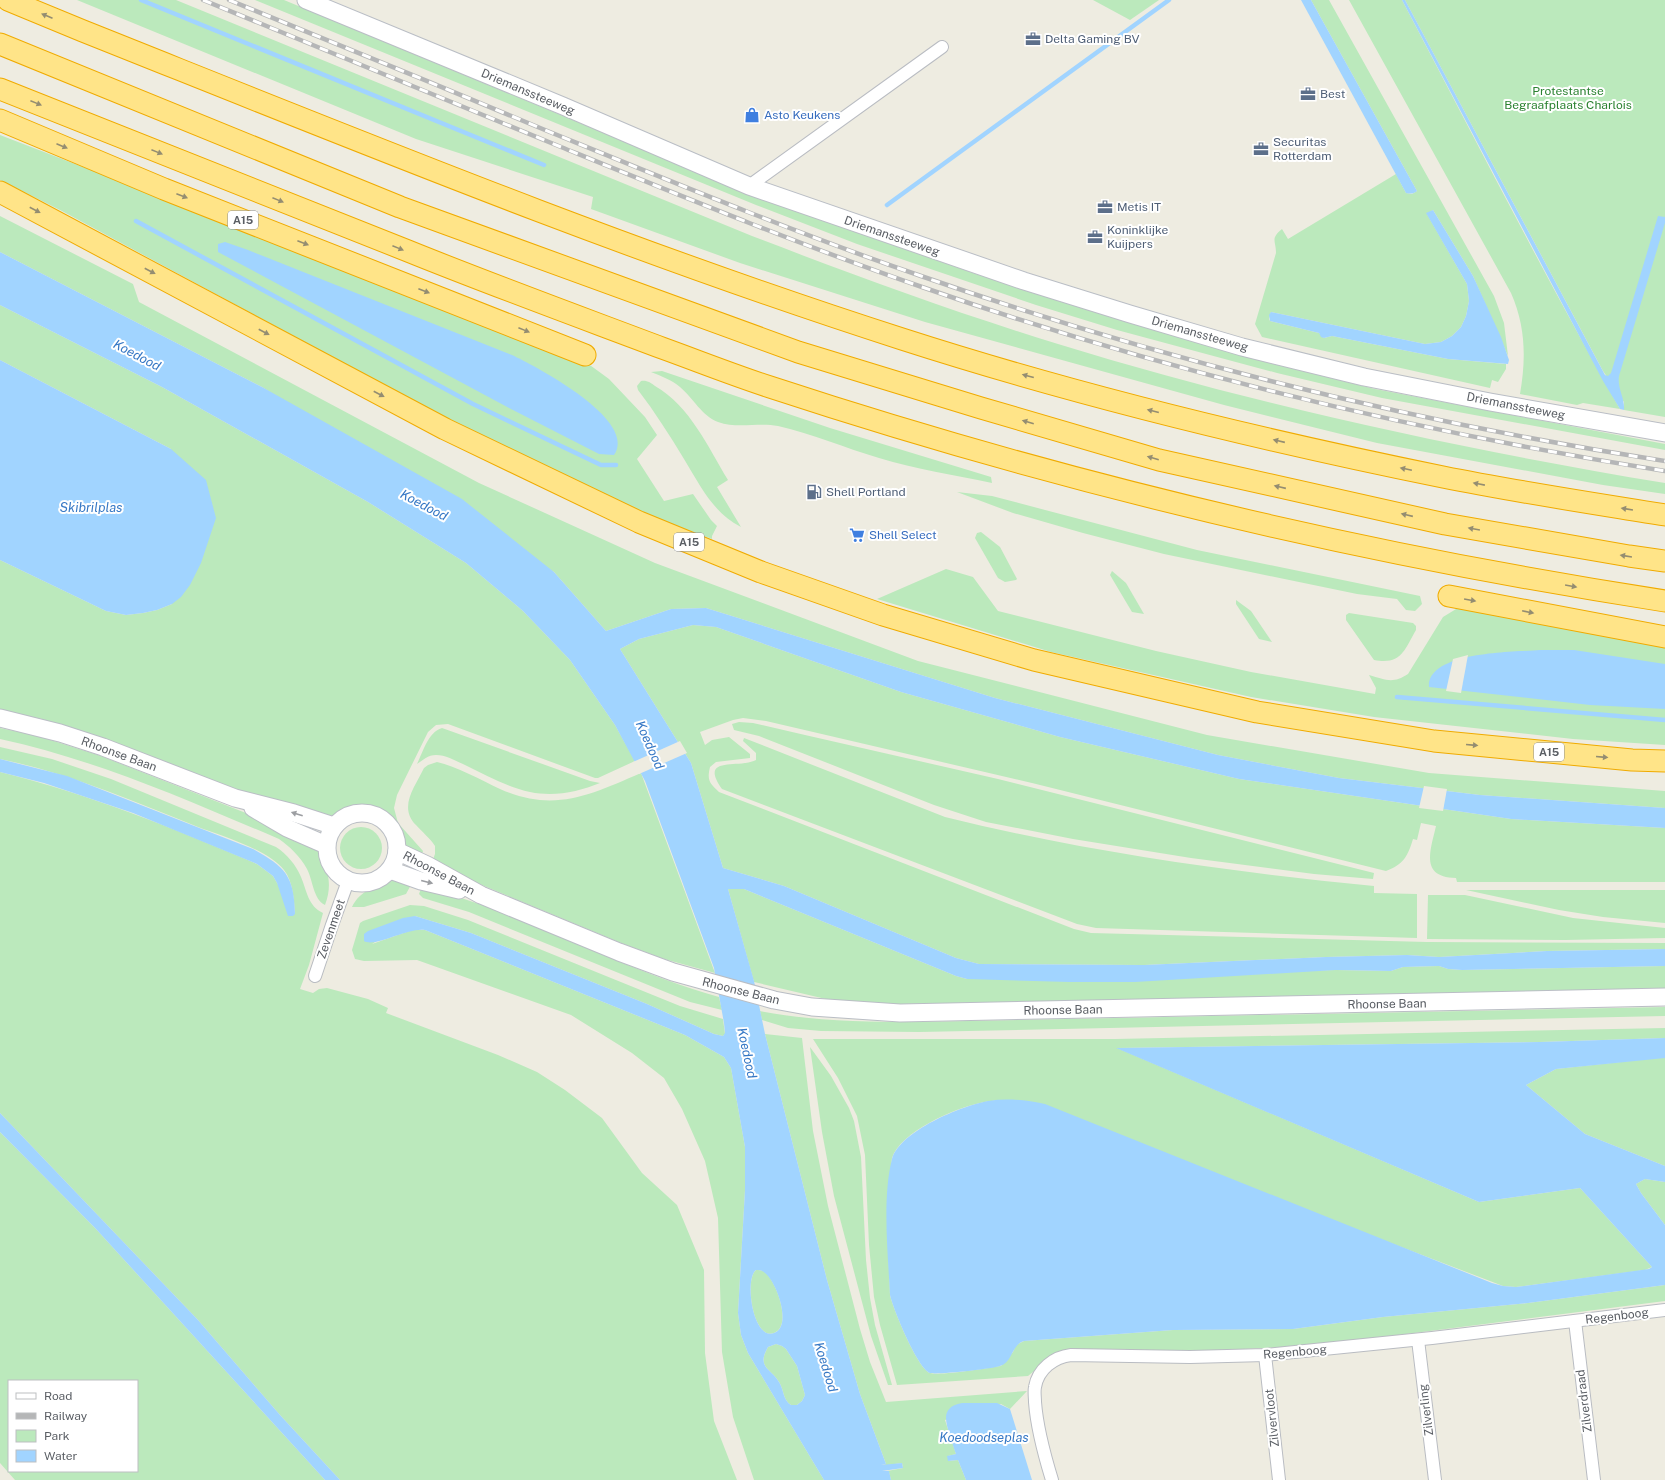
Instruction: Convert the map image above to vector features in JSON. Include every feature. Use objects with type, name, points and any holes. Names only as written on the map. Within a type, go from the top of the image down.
[{"type":"highway","points":[[8,0],[119,46],[552,216],[674,261],[902,339],[1007,371],[1150,410],[1294,445],[1444,477],[1665,515]]},
{"type":"highway","points":[[0,44],[400,207],[806,354],[981,408],[1159,460],[1445,524],[1665,561]]},
{"type":"highway","name":"A15","points":[[0,89],[526,298],[768,386],[1067,477],[1263,525],[1491,572],[1665,601]]},
{"type":"highway","name":"A15","points":[[0,120],[164,189],[585,355]]},
{"type":"highway","name":"A15","points":[[0,192],[445,429],[514,463],[640,522],[754,569],[883,615],[1034,660],[1257,712],[1434,741],[1632,760],[1665,761]]},
{"type":"highway","points":[[1449,596],[1665,637]]},
{"type":"main road","name":"Driemanssteeweg","points":[[306,0],[556,103],[749,186],[1024,281],[1242,347],[1364,376],[1490,402],[1665,433]]},
{"type":"main road","name":"Rhoonse Baan","points":[[0,718],[60,733],[103,747],[235,798],[294,813],[334,826]]},
{"type":"main road","name":"Rhoonse Baan","points":[[235,798],[287,828],[326,844]]},
{"type":"main road","points":[[363,813],[374,815],[384,821],[391,829],[396,840],[397,851],[395,861],[390,870],[382,878],[371,883],[360,884],[340,877],[331,867],[326,854],[326,844],[334,826],[342,819],[352,814],[363,813]]},
{"type":"main road","name":"Rhoonse Baan","points":[[397,851],[427,865],[481,895],[619,952],[700,980],[774,1000],[819,1007],[900,1013],[1665,997]]},
{"type":"main road","name":"Rhoonse Baan","points":[[390,870],[421,881],[481,895]]},
{"type":"street","points":[[749,186],[942,47]]},
{"type":"street","name":"Zevenmeet","points":[[315,976],[348,881]]},
{"type":"street","name":"Regenboog","points":[[1052,1480],[1043,1452],[1036,1417],[1034,1388],[1041,1374],[1054,1360],[1071,1355],[1190,1357],[1265,1355],[1418,1340],[1665,1310]]},
{"type":"street","name":"Zilverdraad","points":[[1575,1321],[1594,1480]]},
{"type":"street","name":"Zilverling","points":[[1418,1340],[1435,1480]]},
{"type":"street","name":"Zilvervloot","points":[[1265,1355],[1279,1480]]},
{"type":"green space","points":[[77,0],[176,0],[752,236],[904,293],[1058,344],[1208,387],[1359,424],[1512,456],[1665,483],[1665,494],[1603,485],[1377,443],[1224,405],[925,322],[740,263],[591,209],[593,197],[416,139]]},
{"type":"green space","points":[[255,0],[284,0],[729,185],[833,224],[976,274],[1254,359],[1375,389],[1665,444],[1665,450],[1382,398],[1277,373],[1117,330],[1036,305],[857,244],[756,205]]},
{"type":"green space","points":[[1093,0],[1159,0],[1130,20]]},
{"type":"green space","points":[[1311,0],[1329,0],[1494,296],[1504,323],[1508,356],[1473,276],[1433,210],[1427,214],[1467,284],[1469,301],[1466,316],[1461,327],[1452,336],[1441,342],[1425,344],[1271,312],[1269,319],[1270,321],[1319,333],[1324,338],[1332,336],[1448,359],[1506,364],[1506,369],[1498,382],[1492,380],[1490,388],[1262,337],[1255,324],[1276,253],[1274,240],[1278,232],[1282,229],[1288,239],[1396,174],[1406,193],[1412,194],[1417,191]]},
{"type":"green space","points":[[1349,0],[1402,0],[1537,257],[1620,409],[1583,403],[1577,405],[1520,394],[1524,356],[1522,331],[1520,318],[1511,293]]},
{"type":"green space","name":"Protestantse Begraafplaats Charlois","points":[[1405,0],[1665,0],[1665,417],[1624,410],[1624,402],[1603,371]]},
{"type":"green space","points":[[0,135],[583,360],[609,379],[645,417],[657,435],[637,459],[664,501],[693,494],[717,526],[712,539],[639,512],[464,428],[62,211],[0,180]]},
{"type":"green space","points":[[0,216],[133,284],[139,302],[479,483],[655,563],[918,661],[1207,735],[1429,773],[1665,791],[1665,808],[1480,795],[1339,778],[1218,755],[995,698],[706,608],[671,609],[606,631],[554,572],[262,387],[0,252]]},
{"type":"green space","points":[[0,305],[162,387],[368,502],[466,563],[523,611],[570,660],[615,725],[635,761],[595,778],[448,724],[436,725],[428,732],[397,795],[394,808],[398,823],[423,851],[421,858],[405,847],[393,822],[382,812],[376,809],[355,808],[331,816],[265,800],[85,732],[42,719],[0,710],[0,560],[106,611],[126,615],[157,610],[172,604],[171,449],[0,360]]},
{"type":"green space","points":[[662,371],[830,428],[991,477],[992,483],[893,462],[778,426],[733,425],[718,422],[707,416],[685,391],[677,385],[666,378],[651,372]]},
{"type":"green space","points":[[641,381],[650,383],[667,394],[678,404],[697,428],[728,480],[717,487],[741,527],[723,514],[708,498],[679,450],[638,390],[637,386]]},
{"type":"green space","points":[[957,492],[992,496],[1197,550],[1420,596],[1422,604],[1415,611],[1406,610],[1397,599],[1357,594],[1164,554],[1013,513]]},
{"type":"green space","points":[[981,532],[1000,547],[1017,579],[1016,580],[1005,582],[998,578],[975,538],[977,533]]},
{"type":"green space","points":[[946,569],[973,577],[998,611],[1156,651],[1251,672],[1375,694],[1376,688],[1369,675],[1385,680],[1394,680],[1408,674],[1443,617],[1461,606],[1665,643],[1665,745],[1573,739],[1374,717],[1251,697],[1051,652],[877,599]]},
{"type":"green space","points":[[1112,571],[1126,583],[1144,614],[1132,612],[1110,575]]},
{"type":"green space","points":[[1236,600],[1251,611],[1272,642],[1259,639],[1236,604]]},
{"type":"green space","points":[[1349,613],[1413,623],[1416,626],[1416,630],[1401,655],[1390,660],[1374,660],[1346,620],[1346,615]]},
{"type":"green space","points":[[693,625],[716,627],[901,692],[1060,737],[1239,779],[1511,819],[1665,828],[1665,882],[1457,882],[1456,878],[1445,877],[1437,873],[1432,868],[1430,854],[1436,826],[1421,823],[1417,840],[1413,839],[1407,855],[1401,863],[1386,871],[1032,783],[766,721],[743,718],[700,732],[705,745],[712,740],[729,737],[750,754],[750,758],[716,762],[710,767],[710,781],[719,792],[1074,929],[1091,933],[1427,942],[1665,943],[1665,949],[1547,951],[1439,957],[1407,955],[1326,957],[1144,965],[979,964],[956,958],[784,886],[723,868],[691,763],[620,649],[639,639]]},
{"type":"green space","points":[[739,722],[753,723],[998,779],[1374,873],[1373,879],[1314,874],[1191,858],[1073,839],[986,822],[934,805],[759,736],[734,730],[732,724]]},
{"type":"green space","points":[[0,728],[38,736],[101,756],[256,817],[317,849],[324,863],[329,883],[329,890],[325,905],[318,898],[309,873],[301,860],[279,839],[141,782],[72,758],[0,739]]},
{"type":"green space","points":[[442,728],[590,781],[600,783],[566,793],[548,794],[521,790],[443,756],[430,756],[417,764],[430,738],[437,730]]},
{"type":"green space","points":[[744,738],[945,817],[1051,841],[1105,851],[1212,867],[1374,886],[1374,893],[1417,894],[1417,938],[1096,928],[1077,924],[722,789],[716,778],[715,771],[718,767],[756,760],[756,753],[743,741]]},
{"type":"green space","points":[[0,747],[52,759],[111,779],[276,847],[294,864],[311,902],[323,913],[309,965],[300,989],[313,993],[319,989],[327,988],[368,999],[388,1008],[386,1013],[498,1055],[537,1072],[565,1090],[602,1118],[642,1173],[677,1205],[704,1270],[705,1353],[714,1421],[737,1480],[340,1480],[280,1415],[198,1320],[0,1113],[0,772],[98,801],[257,864],[273,876],[295,914],[292,891],[287,875],[277,863],[268,856],[232,839],[76,780],[0,759]]},
{"type":"green space","points":[[437,762],[460,770],[500,789],[519,796],[538,800],[572,798],[588,794],[641,773],[715,973],[664,959],[621,943],[465,878],[432,862],[435,854],[435,846],[411,818],[408,811],[408,804],[424,768]]},
{"type":"green space","points":[[361,827],[376,833],[382,848],[376,863],[361,869],[346,863],[340,848],[346,833]]},
{"type":"green space","points":[[395,880],[412,883],[406,894],[364,907],[352,907],[355,901],[365,892],[376,886]]},
{"type":"green space","points":[[422,886],[491,908],[663,979],[719,997],[722,1010],[690,1002],[469,912],[423,898],[419,894]]},
{"type":"green space","points":[[728,889],[744,889],[956,976],[967,979],[1336,970],[1391,971],[1403,967],[1439,966],[1448,969],[1462,970],[1665,966],[1665,989],[854,1004],[830,1000],[754,982]]},
{"type":"green space","points":[[1466,890],[1665,890],[1665,923],[1603,917],[1559,910]]},
{"type":"green space","points":[[1428,895],[1465,895],[1573,918],[1665,928],[1665,938],[1565,940],[1427,939]]},
{"type":"green space","points":[[410,905],[424,906],[468,920],[680,1006],[723,1019],[725,1034],[723,1036],[714,1034],[647,1004],[471,933],[415,916],[372,944],[412,930],[425,930],[685,1035],[724,1057],[731,1068],[745,1147],[745,1190],[738,1313],[741,1335],[748,1353],[824,1480],[754,1480],[733,1417],[722,1352],[718,1218],[705,1161],[682,1109],[664,1078],[632,1053],[571,1015],[417,960],[364,961],[355,959],[352,950],[360,923]]},
{"type":"green space","points":[[1665,1007],[1665,1016],[919,1032],[821,1031],[788,1028],[762,1020],[760,1011],[798,1017],[837,1020],[916,1022]]},
{"type":"green space","points":[[1665,1028],[1665,1038],[1540,1042],[1117,1048],[1479,1202],[1580,1188],[1652,1267],[1645,1270],[1516,1287],[1503,1286],[1017,1100],[985,1102],[957,1110],[917,1130],[906,1139],[897,1148],[892,1158],[888,1223],[890,1295],[892,1302],[901,1325],[919,1361],[930,1373],[936,1374],[1001,1366],[1013,1352],[1016,1345],[1024,1341],[1173,1330],[1293,1329],[1383,1317],[1528,1303],[1665,1285],[1665,1301],[1359,1340],[1282,1347],[1208,1351],[1093,1350],[1045,1362],[1028,1376],[897,1385],[880,1325],[874,1297],[869,1245],[865,1155],[857,1116],[838,1078],[813,1039],[1115,1039]]},
{"type":"green space","points":[[765,1034],[802,1038],[813,1131],[828,1206],[860,1329],[870,1362],[886,1402],[1027,1391],[1010,1409],[1001,1404],[945,1420],[956,1454],[948,1456],[948,1461],[958,1460],[966,1480],[891,1480],[889,1472],[882,1472],[903,1468],[902,1463],[881,1466],[886,1464],[860,1394],[827,1280]]},
{"type":"green space","points":[[810,1047],[831,1076],[849,1108],[854,1121],[861,1157],[866,1260],[870,1298],[875,1325],[892,1385],[888,1385],[871,1336],[834,1196],[822,1132]]},
{"type":"green space","points":[[1665,1058],[1665,1166],[1585,1134],[1526,1085],[1556,1069]]},
{"type":"green space","points":[[0,1132],[96,1229],[325,1480],[15,1480],[0,1463]]},
{"type":"green space","points":[[1645,1179],[1665,1182],[1665,1225],[1636,1184]]},
{"type":"green space","points":[[756,1270],[764,1271],[769,1277],[774,1284],[781,1303],[782,1322],[780,1329],[774,1333],[767,1333],[761,1328],[756,1319],[751,1296],[751,1285],[752,1276]]},
{"type":"green space","points":[[776,1344],[786,1349],[797,1366],[805,1395],[802,1401],[797,1405],[791,1405],[788,1403],[776,1377],[764,1364],[765,1354],[768,1347]]},
{"type":"water","points":[[1301,0],[1311,0],[1417,191],[1416,192],[1412,194],[1406,193]]},
{"type":"water","points":[[1402,0],[1405,0],[1605,375],[1608,376],[1611,373],[1658,216],[1665,217],[1665,223],[1619,376],[1619,385],[1624,410],[1620,409],[1603,381]]},
{"type":"water","points":[[1433,210],[1473,276],[1501,337],[1509,360],[1508,364],[1448,359],[1332,336],[1324,338],[1321,337],[1319,333],[1270,321],[1269,315],[1271,312],[1425,344],[1441,342],[1452,336],[1461,327],[1466,316],[1469,301],[1467,284],[1426,213]]},
{"type":"water","points":[[225,242],[512,355],[542,371],[581,396],[599,411],[612,426],[618,441],[614,455],[599,454],[511,409],[218,252],[218,244]]},
{"type":"water","name":"Koedood","points":[[0,252],[262,387],[462,499],[554,572],[606,631],[671,609],[706,608],[995,698],[1218,755],[1339,778],[1480,795],[1665,808],[1665,828],[1511,819],[1239,779],[1060,737],[901,692],[716,627],[693,625],[639,639],[620,649],[691,763],[723,868],[784,886],[956,958],[979,964],[1144,965],[1326,957],[1407,955],[1439,957],[1547,951],[1665,949],[1665,966],[1462,970],[1448,969],[1439,966],[1403,967],[1391,971],[1336,970],[1135,982],[967,979],[956,976],[744,889],[728,889],[754,981],[765,1034],[827,1280],[860,1394],[886,1464],[881,1465],[902,1463],[903,1468],[882,1471],[889,1471],[891,1480],[824,1480],[748,1353],[741,1335],[738,1313],[745,1190],[745,1147],[731,1068],[724,1057],[685,1035],[425,930],[410,931],[376,942],[364,941],[364,934],[368,931],[403,918],[415,916],[471,933],[647,1004],[714,1034],[723,1036],[725,1033],[724,1023],[714,968],[645,781],[615,725],[570,660],[523,611],[466,563],[368,502],[162,387],[0,305]],"holes":[[[756,1270],[763,1271],[769,1278],[774,1285],[781,1303],[782,1322],[780,1329],[774,1333],[767,1333],[761,1328],[756,1319],[751,1296],[752,1276]],[[776,1344],[786,1349],[797,1366],[805,1395],[802,1401],[797,1405],[791,1405],[788,1403],[776,1377],[764,1364],[765,1354],[768,1347]]]},
{"type":"water","name":"Skibrilplas","points":[[0,360],[171,449],[206,480],[216,518],[201,563],[190,585],[181,597],[172,604],[157,610],[126,615],[106,611],[0,560]]},
{"type":"water","points":[[1540,650],[1574,650],[1665,664],[1665,709],[1590,705],[1429,687],[1432,675],[1442,666],[1457,660],[1494,653]]},
{"type":"water","points":[[0,759],[67,776],[253,849],[273,861],[286,874],[293,890],[295,914],[293,916],[288,916],[277,883],[273,876],[257,864],[133,813],[44,783],[0,772]]},
{"type":"water","points":[[1665,1038],[1665,1058],[1556,1069],[1526,1085],[1585,1134],[1665,1166],[1665,1182],[1645,1179],[1636,1184],[1665,1225],[1665,1285],[1528,1303],[1383,1317],[1293,1329],[1173,1330],[1024,1341],[1017,1346],[1007,1361],[1000,1366],[976,1370],[934,1373],[930,1373],[925,1369],[919,1361],[901,1325],[892,1302],[890,1295],[886,1208],[889,1174],[892,1159],[897,1149],[919,1130],[948,1114],[976,1104],[1002,1100],[1045,1104],[1492,1283],[1503,1286],[1516,1287],[1649,1269],[1652,1267],[1580,1188],[1479,1202],[1116,1048],[1540,1042]]},
{"type":"water","points":[[0,1113],[198,1320],[280,1415],[340,1480],[325,1480],[96,1229],[0,1132]]},
{"type":"water","name":"Koedoodseplas","points":[[962,1403],[997,1403],[1010,1409],[1032,1480],[966,1480],[958,1460],[948,1461],[947,1456],[956,1454],[947,1425],[946,1415],[955,1405]]},
{"type":"pier","points":[[1468,655],[1461,693],[1446,691],[1453,659]]},
{"type":"pier","points":[[680,741],[687,753],[639,774],[633,762]]},
{"type":"pier","points":[[1424,786],[1447,789],[1443,811],[1419,808]]},
{"type":"waterway","points":[[141,0],[544,165]]},
{"type":"waterway","points":[[887,205],[1169,0]]},
{"type":"waterway","points":[[136,221],[473,404],[601,465],[616,465]]},
{"type":"waterway","points":[[1397,697],[1665,720]]},
{"type":"railway","points":[[203,0],[741,220],[876,271],[1013,317],[1104,346],[1289,396],[1476,437],[1665,471]]},
{"type":"railway","points":[[229,0],[732,206],[873,259],[1012,306],[1103,335],[1288,385],[1476,427],[1665,461]]},
{"type":"place","name":"Delta Gaming BV","points":[[1033,39]]},
{"type":"place","name":"Best","points":[[1308,94]]},
{"type":"place","name":"Asto Keukens","points":[[752,115]]},
{"type":"place","name":"Securitas Rotterdam","points":[[1261,149]]},
{"type":"place","name":"Metis IT","points":[[1105,207]]},
{"type":"place","name":"Koninklijke Kuijpers","points":[[1095,237]]},
{"type":"place","name":"Shell Portland","points":[[814,492]]},
{"type":"place","name":"Shell Select","points":[[857,535]]}]
